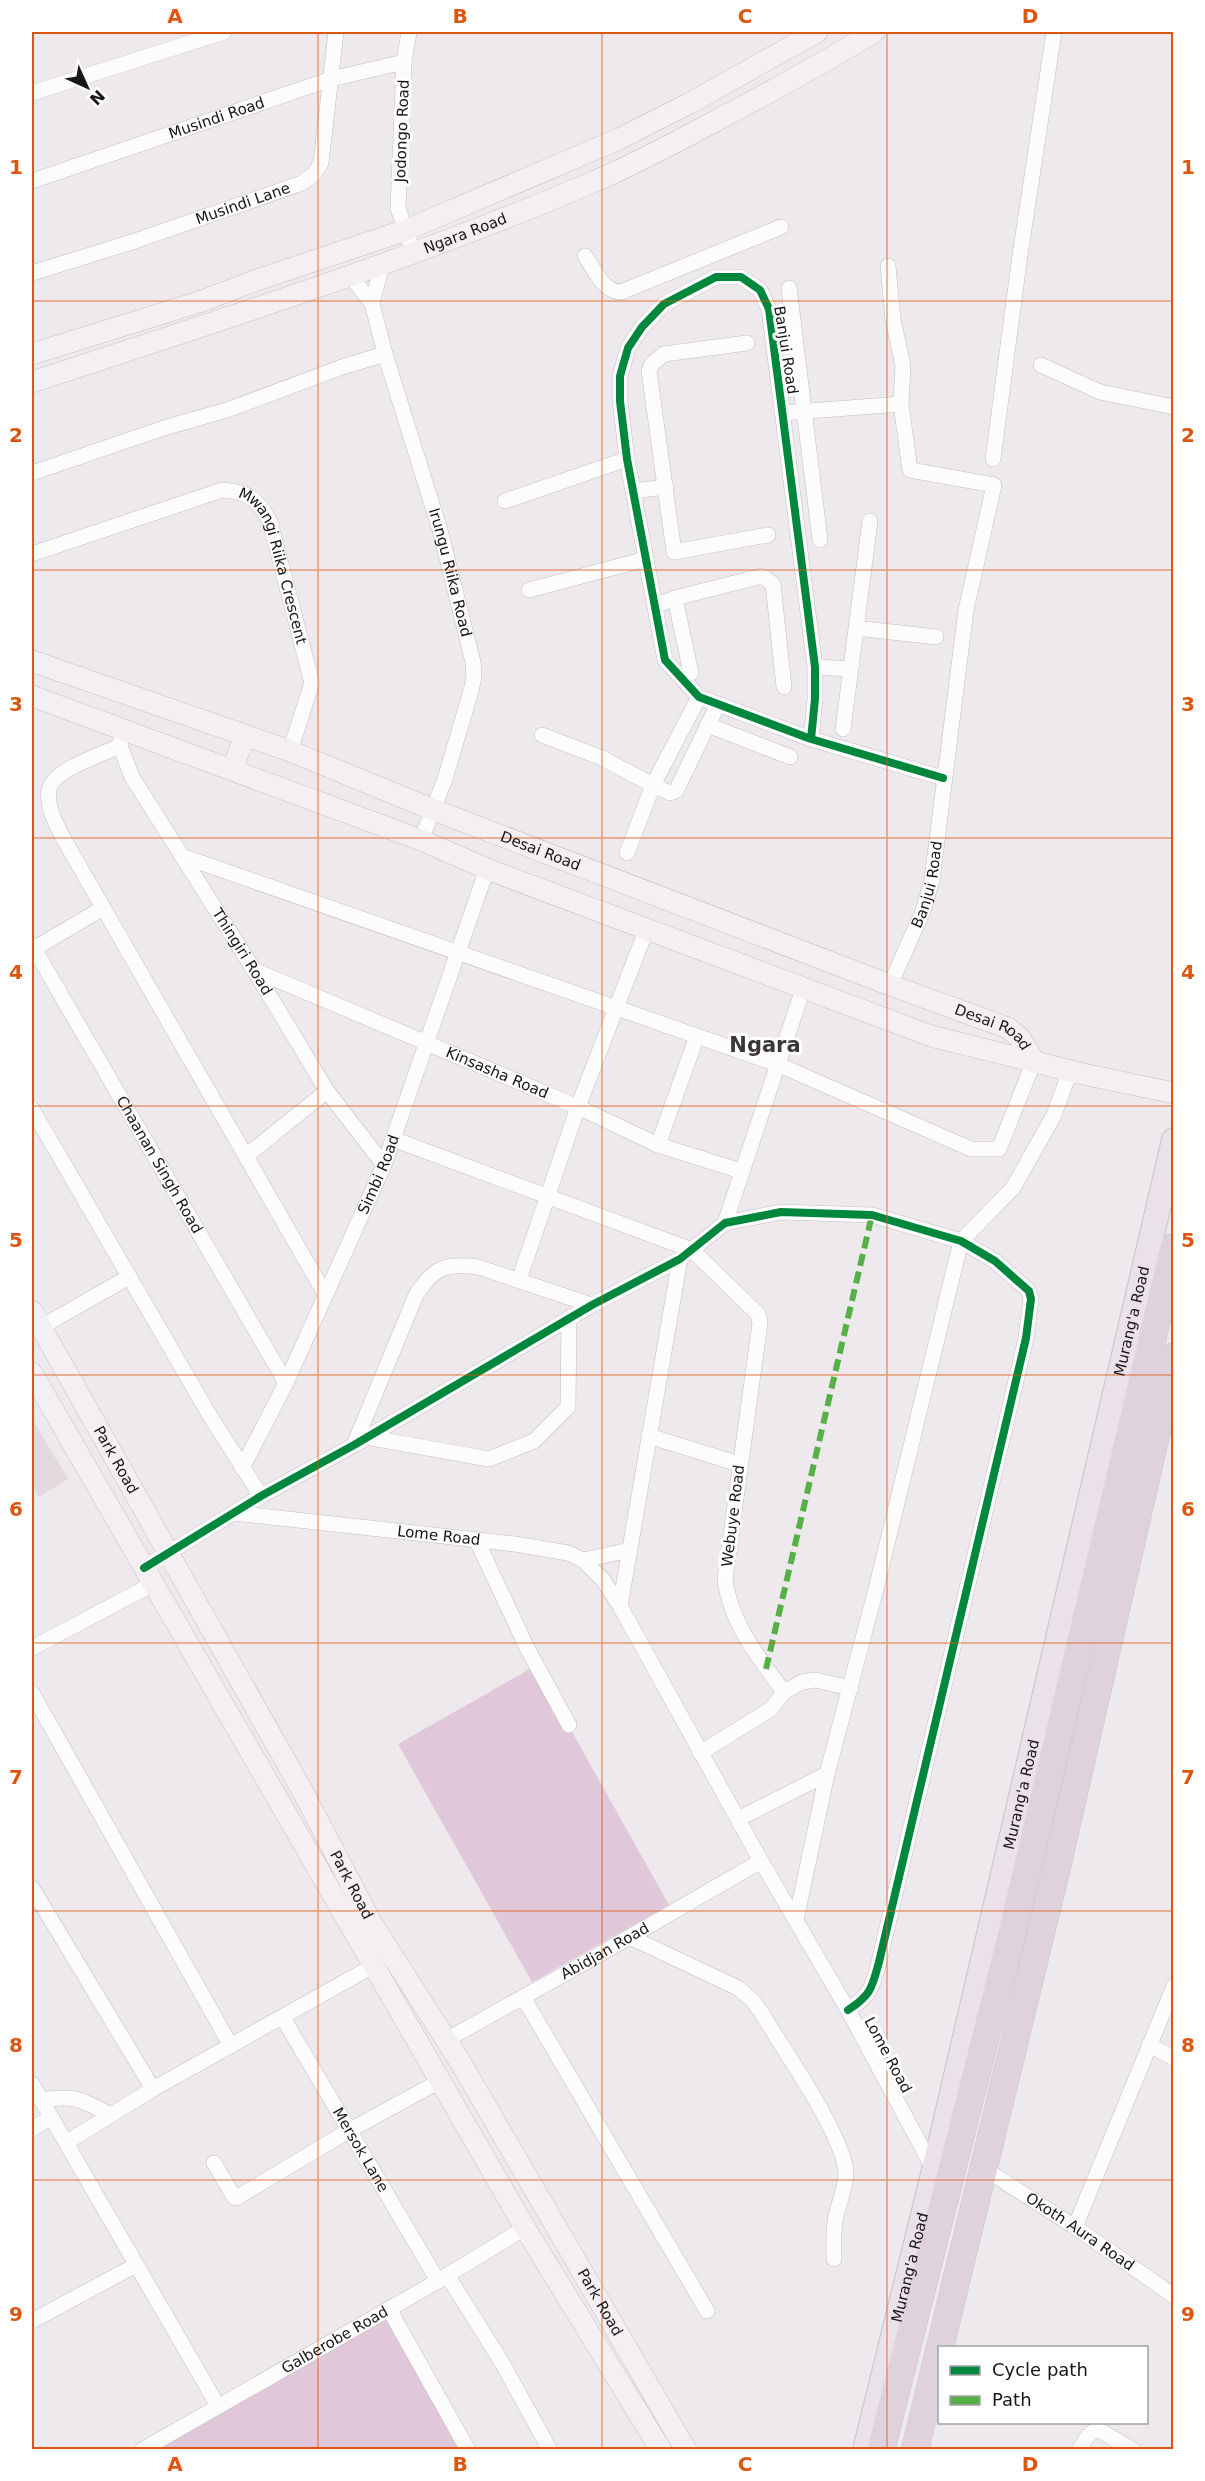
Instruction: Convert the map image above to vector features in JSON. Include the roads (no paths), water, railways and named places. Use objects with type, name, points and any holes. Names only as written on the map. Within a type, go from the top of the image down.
[{"type":"highway","name":"Murang'a Road","points":[[881,2450],[1015,1921],[1173,1247]]},
{"type":"highway","points":[[940,2346],[1169,1401],[1173,1356]]},
{"type":"highway","points":[[915,2450],[938,2355]]},
{"type":"main road","name":"Ngara Road","points":[[32,354],[202,301],[406,230],[619,139],[690,104],[817,32]]},
{"type":"main road","name":"Ngara Road","points":[[32,382],[382,266],[588,184],[663,149],[806,74],[874,32]]},
{"type":"main road","points":[[97,333],[106,358]]},
{"type":"main road","name":"Desai Road","points":[[32,661],[290,751],[435,810],[1008,1028],[1020,1038],[1034,1061]]},
{"type":"main road","name":"Desai Road","points":[[32,696],[122,738],[232,770],[931,1036],[1070,1071],[1173,1093]]},
{"type":"main road","points":[[232,770],[245,735]]},
{"type":"main road","name":"Murang'a Road","points":[[865,2450],[934,2170],[1173,1140]]},
{"type":"main road","name":"Park Road","points":[[36,1319],[296,1780],[372,1924],[446,2040],[547,2208],[686,2450]]},
{"type":"main road","name":"Park Road","points":[[32,1373],[525,2228],[661,2450]]},
{"type":"street","points":[[32,93],[224,32]]},
{"type":"street","name":"Musindi Lane","points":[[32,273],[132,242],[302,183],[310,178],[321,163],[336,32]]},
{"type":"street","name":"Jodongo Road","points":[[409,32],[404,62],[398,208],[414,254]]},
{"type":"street","points":[[993,459],[1020,255],[1054,32]]},
{"type":"street","name":"Musindi Road","points":[[32,182],[331,79],[404,62]]},
{"type":"street","points":[[585,256],[606,288],[613,292],[621,292],[781,227]]},
{"type":"street","name":"Irungu Riika Road","points":[[372,303],[382,266]]},
{"type":"street","points":[[782,413],[901,404],[903,366],[893,320],[888,266]]},
{"type":"street","points":[[669,272],[680,295]]},
{"type":"street","name":"Irungu Riika Road","points":[[351,277],[372,303],[385,354],[440,530],[473,662],[474,676],[471,691],[435,810],[421,840]]},
{"type":"street","name":"Banjui Road","points":[[812,738],[815,667],[806,580],[769,309],[760,290],[741,277],[716,278],[664,303],[642,327],[628,348],[620,376],[620,401],[627,459],[665,660],[699,696],[812,738],[944,778]]},
{"type":"street","points":[[789,288],[820,540]]},
{"type":"street","points":[[747,342],[664,354],[652,364],[649,371],[673,550],[676,553],[768,535]]},
{"type":"street","points":[[32,473],[227,410],[342,367],[385,354]]},
{"type":"street","points":[[1041,365],[1100,392],[1173,408]]},
{"type":"street","name":"Banjui Road","points":[[890,985],[923,911],[932,880],[966,610],[994,485],[910,470],[901,404]]},
{"type":"street","points":[[505,501],[627,459]]},
{"type":"street","points":[[633,491],[666,487]]},
{"type":"street","name":"Mwangi Riika Crescent","points":[[32,554],[222,490],[242,492],[259,503],[270,522],[312,683],[290,751]]},
{"type":"street","points":[[843,729],[870,521]]},
{"type":"street","points":[[529,590],[646,560]]},
{"type":"street","points":[[655,606],[675,598],[762,576],[768,579],[773,584],[784,687]]},
{"type":"street","points":[[675,598],[691,673]]},
{"type":"street","points":[[856,628],[936,637]]},
{"type":"street","points":[[815,667],[851,669]]},
{"type":"street","points":[[627,853],[653,785],[699,696]]},
{"type":"street","points":[[542,735],[602,758],[653,785],[674,793],[686,773],[718,704]]},
{"type":"street","points":[[708,725],[790,757]]},
{"type":"street","points":[[122,738],[58,775],[49,787],[49,803],[56,822],[103,908],[325,1294]]},
{"type":"street","name":"Thingiri Road","points":[[122,738],[132,777],[254,970],[327,1091],[384,1165]]},
{"type":"street","points":[[665,764],[686,773]]},
{"type":"street","points":[[182,856],[777,1064],[971,1149],[999,1149],[1034,1061]]},
{"type":"street","name":"Simbi Road","points":[[242,1467],[286,1383],[384,1165],[488,869]]},
{"type":"street","points":[[32,948],[103,908]]},
{"type":"street","points":[[519,1280],[578,1107],[647,928]]},
{"type":"street","name":"Chaanan Singh Road","points":[[32,948],[286,1383]]},
{"type":"street","name":"Kinsasha Road","points":[[254,970],[427,1041],[578,1107],[658,1145],[741,1171]]},
{"type":"street","points":[[725,1223],[804,986]]},
{"type":"street","points":[[658,1145],[697,1036]]},
{"type":"street","points":[[796,1920],[827,1774],[851,1688],[961,1241],[1013,1188],[1054,1114],[1070,1071]]},
{"type":"street","points":[[246,1156],[327,1091]]},
{"type":"street","points":[[32,1109],[129,1277],[261,1496]]},
{"type":"street","points":[[393,1139],[548,1196],[686,1254]]},
{"type":"street","points":[[32,1648],[148,1576],[167,1554],[261,1496],[360,1441],[592,1305],[686,1254],[725,1223],[781,1212],[872,1215],[961,1241],[994,1261],[1029,1290],[1031,1299],[1026,1338],[879,1962],[872,1988],[867,1997],[848,2010]]},
{"type":"street","points":[[620,1606],[650,1436],[686,1254]]},
{"type":"street","name":"Webuye Road","points":[[686,1254],[758,1314],[760,1323],[725,1578],[727,1595],[733,1611],[766,1669],[784,1692]]},
{"type":"street","points":[[360,1441],[416,1294],[428,1276],[442,1268],[460,1265],[478,1267],[592,1305]]},
{"type":"street","points":[[36,1319],[129,1277]]},
{"type":"street","points":[[360,1441],[489,1459],[534,1441],[568,1407],[570,1318]]},
{"type":"street","points":[[650,1436],[739,1464]]},
{"type":"street","name":"Lome Road","points":[[234,1513],[515,1544],[568,1553],[583,1560],[603,1580],[620,1606],[760,1861],[848,2010],[934,2170]]},
{"type":"street","points":[[477,1541],[527,1648],[568,1725]]},
{"type":"street","points":[[583,1560],[630,1550]]},
{"type":"street","points":[[700,1753],[771,1709],[784,1692],[802,1682],[815,1680],[851,1688]]},
{"type":"street","points":[[32,1693],[231,2046]]},
{"type":"street","points":[[738,1819],[827,1774]]},
{"type":"street","points":[[273,1792],[296,1780]]},
{"type":"street","name":"Abidjan Road","points":[[446,2040],[760,1861]]},
{"type":"street","points":[[32,1888],[153,2090]]},
{"type":"street","points":[[630,1937],[738,1988],[752,2000],[761,2012],[824,2117],[844,2160],[846,2176],[835,2223],[834,2259]]},
{"type":"street","points":[[67,2142],[153,2090],[373,1966]]},
{"type":"street","points":[[1075,2227],[1173,1986]]},
{"type":"street","points":[[523,1997],[707,2311]]},
{"type":"street","name":"Mersok Lane","points":[[283,2018],[442,2278],[501,2361],[550,2450]]},
{"type":"street","points":[[1149,2045],[1173,2058]]},
{"type":"street","points":[[214,2163],[236,2198],[350,2130],[440,2081]]},
{"type":"street","points":[[32,2084],[218,2406]]},
{"type":"street","points":[[41,2100],[65,2096],[111,2115]]},
{"type":"street","points":[[32,2129],[50,2118]]},
{"type":"street","name":"Okoth Aura Road","points":[[983,2168],[1172,2292]]},
{"type":"street","name":"Galberobe Road","points":[[142,2450],[389,2309],[525,2228]]},
{"type":"street","points":[[32,2321],[136,2265]]},
{"type":"street","points":[[389,2309],[468,2450]]},
{"type":"street","points":[[1079,2450],[1092,2431],[1099,2430],[1133,2450]]},
{"type":"district","name":"Ngara","points":[[765,1045]]}]
